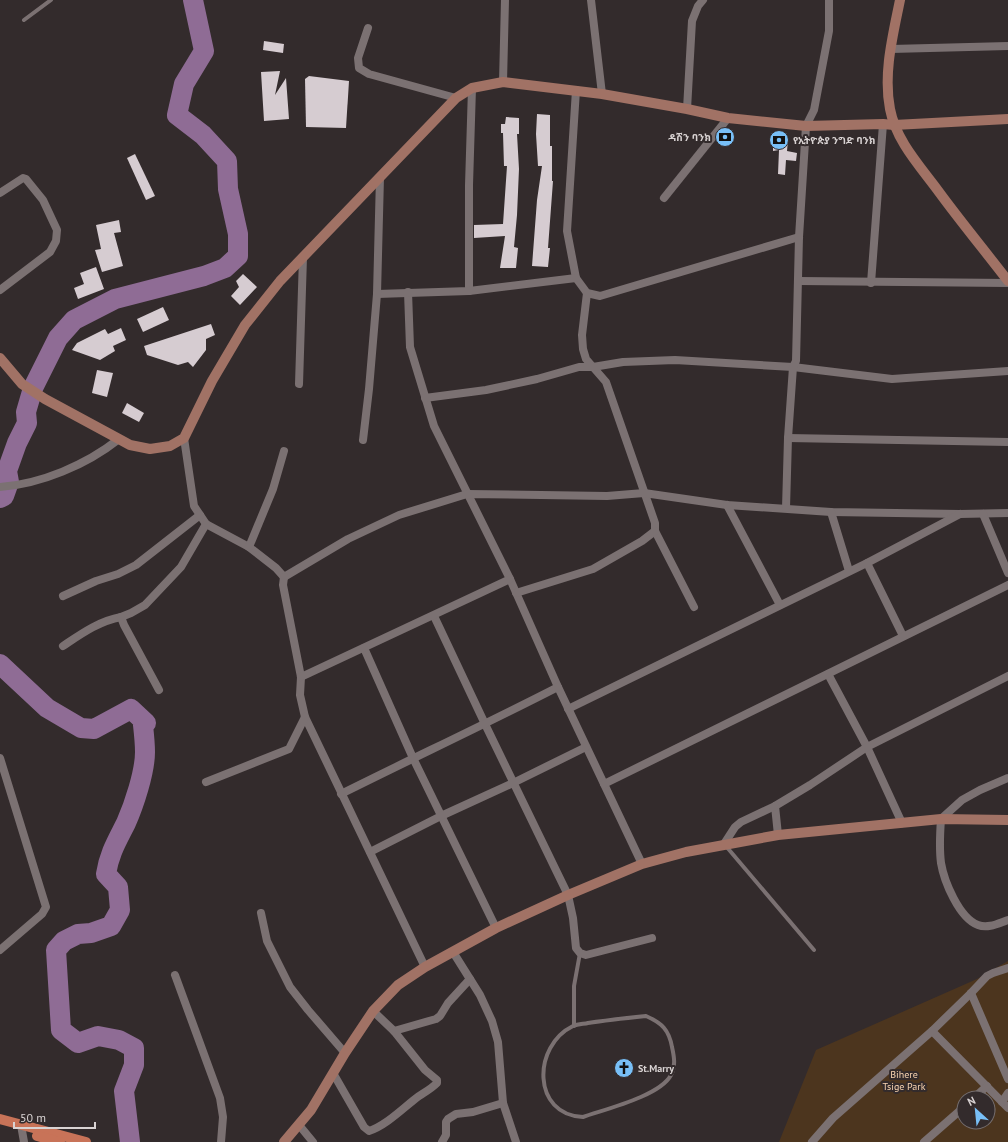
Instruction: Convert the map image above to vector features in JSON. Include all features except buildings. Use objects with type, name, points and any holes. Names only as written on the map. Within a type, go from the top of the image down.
[{"type":"main road","points":[[0,1119],[22,1133],[86,1142]]},
{"type":"main road","points":[[0,1125],[22,1133],[60,1142]]},
{"type":"street","points":[[503,82],[505,0]]},
{"type":"street","points":[[590,0],[602,94]]},
{"type":"street","points":[[687,109],[692,21],[698,6],[703,0]]},
{"type":"street","points":[[786,508],[792,367],[796,361],[799,237],[806,126],[814,110],[829,31],[829,0]]},
{"type":"street","points":[[900,0],[891,49],[888,85],[890,108],[894,125],[902,142],[915,160],[1008,282]]},
{"type":"street","points":[[368,28],[358,58],[359,68],[369,74],[456,98]]},
{"type":"street","points":[[891,49],[1008,46]]},
{"type":"street","points":[[0,358],[22,384],[45,399],[130,445],[150,449],[170,446],[184,438],[212,381],[245,326],[280,281],[456,98],[472,88],[503,82],[576,90],[687,109],[728,118],[806,126],[894,125],[1008,119]]},
{"type":"street","points":[[469,290],[469,185],[472,88]]},
{"type":"street","points":[[576,90],[566,231],[576,278],[587,293],[600,296],[799,237]]},
{"type":"street","points":[[664,198],[728,118]]},
{"type":"street","points":[[871,283],[883,124]]},
{"type":"street","points":[[363,440],[377,294],[380,177]]},
{"type":"street","points":[[0,193],[23,178],[26,179],[43,200],[57,230],[56,241],[50,252],[0,290]]},
{"type":"street","points":[[299,384],[303,257]]},
{"type":"street","points":[[377,294],[469,290],[576,278]]},
{"type":"street","points":[[798,281],[871,283],[1008,282]]},
{"type":"street","points":[[408,292],[410,347],[434,426],[510,579],[568,709],[642,864]]},
{"type":"street","points":[[587,293],[582,335],[583,349],[586,359],[606,382],[655,523],[654,531],[694,607]]},
{"type":"street","points":[[425,398],[486,390],[537,379],[579,367],[593,367],[623,362],[675,360],[792,367],[892,379],[1008,371]]},
{"type":"street","points":[[184,438],[194,506],[206,524],[249,547],[276,568],[284,577],[283,585],[301,678],[300,695],[305,717],[425,967]]},
{"type":"street","points":[[788,438],[1008,442]]},
{"type":"street","points":[[0,487],[14,486],[58,474],[92,458],[119,439]]},
{"type":"street","points":[[249,547],[273,489],[284,451]]},
{"type":"street","points":[[284,577],[348,539],[399,515],[467,494],[607,496],[644,493],[727,505],[831,512],[960,514],[1008,513]]},
{"type":"street","points":[[727,505],[780,605]]},
{"type":"street","points":[[831,512],[849,571]]},
{"type":"street","points":[[63,596],[96,581],[118,574],[136,565],[200,514]]},
{"type":"street","points":[[568,709],[867,563],[960,514]]},
{"type":"street","points":[[983,514],[1008,574]]},
{"type":"street","points":[[63,646],[88,629],[110,619],[131,613],[145,605],[181,566],[206,524]]},
{"type":"street","points":[[516,593],[593,570],[642,541],[654,531]]},
{"type":"street","points":[[867,563],[903,636]]},
{"type":"street","points":[[301,678],[510,579]]},
{"type":"street","points":[[604,784],[1008,585]]},
{"type":"street","points":[[434,616],[513,784],[568,895],[573,918],[576,948],[580,953],[586,955],[652,938]]},
{"type":"street","points":[[121,617],[159,690]]},
{"type":"street","points":[[364,648],[413,758],[496,928]]},
{"type":"street","points":[[828,674],[867,747],[902,823]]},
{"type":"street","points":[[724,844],[735,827],[741,822],[775,806],[867,747],[1008,676]]},
{"type":"street","points":[[341,794],[558,687]]},
{"type":"street","points":[[206,782],[288,749],[305,717]]},
{"type":"street","points":[[370,852],[441,816],[513,784],[586,747]]},
{"type":"street","points":[[0,758],[46,907],[42,914],[0,950]]},
{"type":"street","points":[[1008,778],[980,790],[962,800],[941,819],[940,854],[941,865],[950,891],[955,901],[972,921],[979,926],[987,926],[995,925],[1008,920]]},
{"type":"street","points":[[775,806],[778,835]]},
{"type":"street","points":[[284,1142],[311,1110],[345,1053],[374,1011],[398,985],[425,967],[496,928],[568,895],[642,864],[686,852],[724,844],[778,835],[941,819],[1008,820]]},
{"type":"street","points":[[261,913],[267,941],[290,987],[345,1053]]},
{"type":"street","points":[[453,952],[480,995],[492,1020],[498,1042],[503,1103],[516,1142]]},
{"type":"street","points":[[812,1142],[833,1118],[932,1031],[987,976],[1008,968]]},
{"type":"street","points":[[175,975],[220,1098],[223,1117],[221,1142]]},
{"type":"street","points":[[394,1031],[436,1019],[440,1016],[448,1003],[470,979]]},
{"type":"street","points":[[971,993],[1008,1078]]},
{"type":"street","points":[[333,1073],[369,1131],[401,1111],[432,1088],[437,1081],[425,1070],[394,1031],[374,1011]]},
{"type":"street","points":[[932,1031],[1005,1105]]},
{"type":"street","points":[[983,1090],[987,1086]]},
{"type":"street","points":[[1005,1105],[1008,1093]]},
{"type":"street","points":[[442,1142],[446,1135],[446,1122],[448,1119],[456,1114],[477,1112],[503,1103]]},
{"type":"street","points":[[924,1142],[956,1114]]},
{"type":"street","points":[[299,1125],[313,1142]]},
{"type":"lane","points":[[24,20],[51,0]]},
{"type":"lane","points":[[724,844],[814,950]]},
{"type":"lane","points":[[574,1026],[574,986],[580,953]]},
{"type":"lane","points":[[646,1016],[657,1021],[666,1030],[671,1041],[674,1060],[672,1074],[664,1084],[650,1093],[583,1117],[574,1116],[560,1110],[549,1098],[544,1083],[543,1065],[549,1050],[560,1036],[574,1026],[610,1019],[646,1016]]},
{"type":"green space","name":"Bihere Tsige Park","points":[[1008,961],[1008,1142],[779,1142],[816,1050],[977,979]]},
{"type":"waterway","points":[[0,498],[4,496],[9,482],[7,471],[17,443],[27,423],[26,412],[33,388],[58,338],[74,320],[115,299],[204,276],[225,268],[238,256],[238,234],[228,189],[227,161],[203,135],[177,115],[184,84],[204,51],[193,0]]},
{"type":"waterway","points":[[0,664],[47,708],[81,728],[94,729],[131,709],[146,723],[143,725],[145,760],[136,798],[111,854],[106,874],[118,887],[120,910],[111,926],[91,933],[78,934],[64,941],[56,950],[61,1030],[78,1043],[98,1036],[119,1040],[134,1048],[134,1065],[124,1091],[130,1142]]},
{"type":"place","name":"ዳሽን ባንክ","points":[[725,137]]},
{"type":"place","name":"የኢትዮጵያ ንግድ ባንክ","points":[[779,140]]},
{"type":"place","name":"St.Marry","points":[[624,1068]]}]
